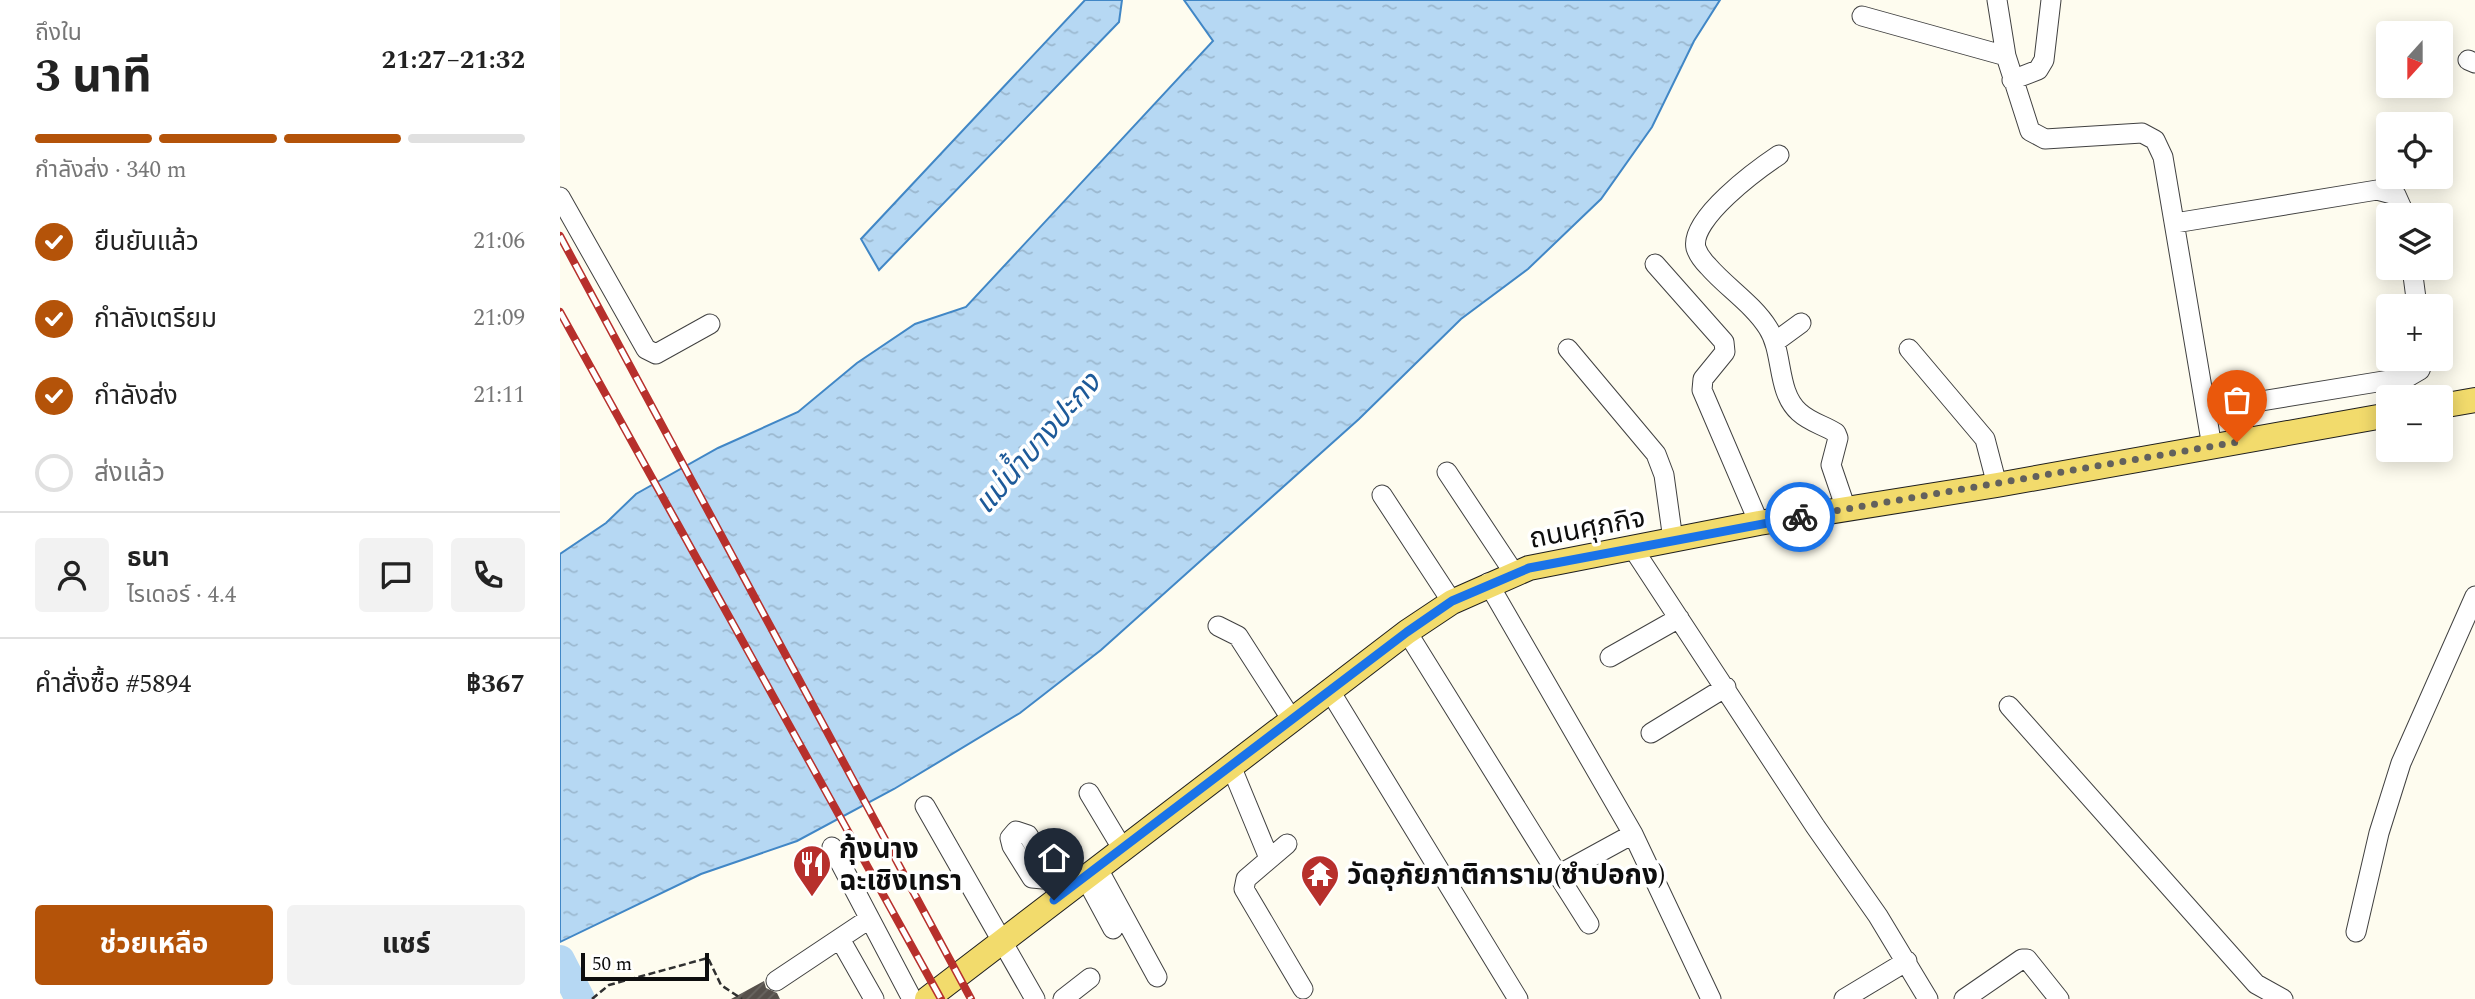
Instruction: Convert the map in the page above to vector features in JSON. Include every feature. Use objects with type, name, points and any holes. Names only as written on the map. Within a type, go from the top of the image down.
[{"type":"main road","points":[[2453,404],[2475,400]]},
{"type":"main road","name":"ถนนศุภกิจ","points":[[927,999],[1000,941],[1048,889],[1091,872],[1122,848],[1239,783],[1292,720],[1407,632],[1452,601],[1488,583],[1514,573],[1759,523],[1997,485],[2376,417]]},
{"type":"street","points":[[1997,0],[2006,56],[2030,131],[2045,139],[2142,133],[2155,140],[2163,157],[2212,447]]},
{"type":"street","points":[[2012,79],[2038,70],[2044,60],[2051,0]]},
{"type":"street","points":[[1862,16],[2006,56]]},
{"type":"street","points":[[1779,155],[1749,176],[1717,206],[1697,234],[1696,248],[1706,264],[1766,325],[1775,342],[1786,389],[1796,409],[1816,425],[1828,427],[1838,438],[1831,465],[1846,509]]},
{"type":"street","points":[[2175,223],[2377,190],[2396,195],[2400,203]]},
{"type":"street","points":[[560,197],[646,349],[656,354],[710,324]]},
{"type":"street","points":[[1655,264],[1724,342],[1725,352],[1703,379],[1702,390],[1759,523]]},
{"type":"street","points":[[1775,342],[1801,323]]},
{"type":"street","points":[[1568,349],[1656,454],[1664,475],[1673,540]]},
{"type":"street","points":[[1909,349],[1985,439],[1997,485]]},
{"type":"street","points":[[2206,410],[2408,377],[2418,371]]},
{"type":"street","points":[[1447,472],[1514,573]]},
{"type":"street","points":[[1382,495],[1452,601]]},
{"type":"street","points":[[1632,547],[1907,961],[1928,999]]},
{"type":"street","points":[[1488,583],[1633,834],[1711,999]]},
{"type":"street","points":[[2356,932],[2379,833],[2401,763],[2475,596]]},
{"type":"street","points":[[1610,657],[1679,618]]},
{"type":"street","points":[[1218,626],[1238,636],[1292,720]]},
{"type":"street","points":[[1407,632],[1589,924]]},
{"type":"street","points":[[1651,733],[1726,687]]},
{"type":"street","points":[[1330,691],[1518,999]]},
{"type":"street","points":[[2010,706],[2252,991],[2283,999]]},
{"type":"street","points":[[1239,783],[1269,858]]},
{"type":"street","points":[[1089,793],[1122,848]]},
{"type":"street","points":[[925,806],[1035,999]]},
{"type":"street","points":[[1558,875],[1633,834]]},
{"type":"street","points":[[1287,845],[1246,879],[1244,889],[1303,989]]},
{"type":"street","points":[[832,847],[912,999]]},
{"type":"street","points":[[1091,872],[1113,929]]},
{"type":"street","points":[[1091,872],[1157,977]]},
{"type":"street","points":[[776,981],[869,919]]},
{"type":"street","points":[[840,939],[874,999]]},
{"type":"street","points":[[1964,999],[2022,959],[2027,959],[2059,999]]},
{"type":"street","points":[[1844,999],[1907,961]]},
{"type":"street","points":[[1063,999],[1090,978]]},
{"type":"path","points":[[592,999],[609,985],[708,958],[721,985],[742,999]]},
{"type":"water","points":[[1085,0],[1122,0],[1119,22],[879,270],[861,239]]},
{"type":"water","name":"แม่น้ำบางปะกง","points":[[1184,0],[1720,0],[1694,41],[1652,127],[1601,199],[1528,269],[1461,319],[1359,419],[1101,650],[1020,713],[894,789],[797,841],[701,874],[560,942],[560,554],[606,523],[636,494],[718,448],[798,412],[857,363],[915,324],[966,307],[1213,41]]},
{"type":"building","points":[[764,981],[766,988],[777,993],[780,999],[731,999]]},
{"type":"waterway","points":[[560,960],[580,999]]},
{"type":"railway","points":[[560,236],[971,999]]},
{"type":"railway","points":[[560,312],[941,999]]},
{"type":"way so far","points":[[1800,517],[2237,442]]},
{"type":"place","name":"กุ้งนาง ฉะเชิงเทรา","points":[[812,898]]},
{"type":"place","name":"วัดอุภัยภาติการาม(ซำปอกง)","points":[[1320,908]]},
{"type":"route","points":[[1054,900],[1407,632],[1452,601],[1488,583],[1529,568],[1800,517]]}]
